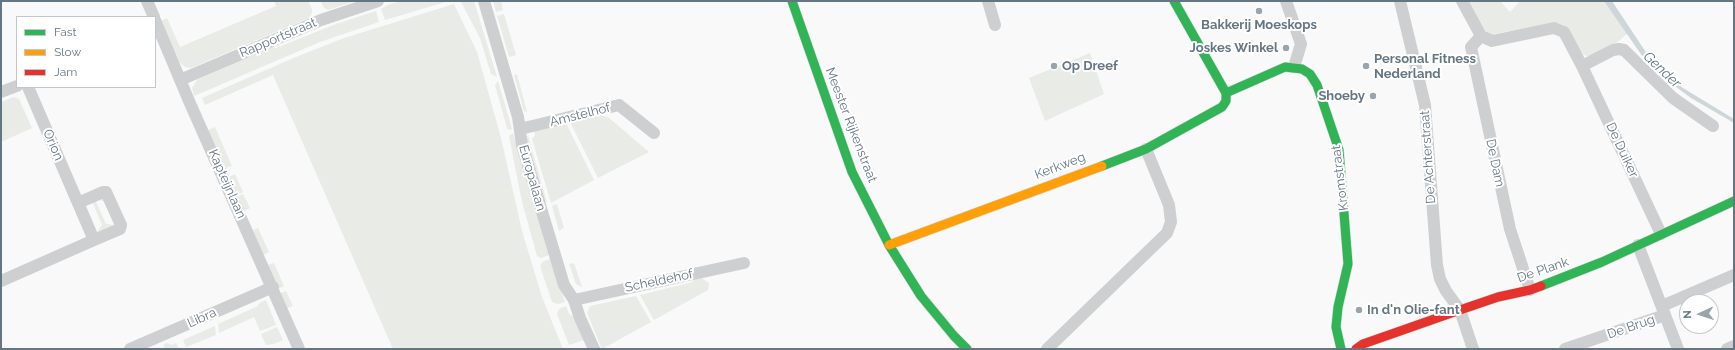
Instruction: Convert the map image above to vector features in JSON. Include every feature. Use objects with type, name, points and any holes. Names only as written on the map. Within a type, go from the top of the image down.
[{"type":"street","name":"Kapteijnlaan","points":[[147,1],[153,16]]},
{"type":"street","name":"Rapportstraat","points":[[180,80],[321,20],[378,1]]},
{"type":"street","name":"Europalaan","points":[[484,1],[520,129],[522,145],[564,285],[574,300],[594,349]]},
{"type":"street","name":"Meester Rijkenstraat","points":[[792,1],[852,172],[889,245],[921,296],[954,336],[967,349]]},
{"type":"street","points":[[988,1],[995,25]]},
{"type":"street","points":[[1174,1],[1226,93],[1285,67],[1294,67],[1302,44],[1286,1]]},
{"type":"street","name":"De Achterstraat","points":[[1400,1],[1424,105],[1437,265],[1440,279],[1446,291],[1460,310]]},
{"type":"street","points":[[1462,1],[1481,36]]},
{"type":"street","name":"Kapteijnlaan","points":[[156,23],[299,349]]},
{"type":"street","name":"De Duiker","points":[[1481,36],[1492,41],[1554,28],[1564,32],[1582,66],[1661,234]]},
{"type":"street","name":"De Dam","points":[[1481,36],[1471,47],[1510,229],[1530,290]]},
{"type":"street","points":[[1582,66],[1613,50],[1624,50],[1673,98],[1713,126]]},
{"type":"street","name":"Kromstraat","points":[[1294,67],[1302,69],[1310,74],[1317,86],[1339,150],[1348,264],[1338,307],[1336,327],[1340,349]]},
{"type":"street","points":[[1,92],[16,86]]},
{"type":"street","name":"Orion","points":[[28,88],[94,240]]},
{"type":"street","name":"Kerkweg","points":[[889,245],[1146,149],[1222,107],[1226,101],[1226,93]]},
{"type":"street","name":"Amstelhof","points":[[520,129],[619,105],[654,133]]},
{"type":"street","points":[[1047,349],[1167,232],[1171,222],[1169,205],[1146,149]]},
{"type":"street","points":[[1,281],[120,229],[121,225],[106,192],[78,203]]},
{"type":"street","name":"De Plank","points":[[1356,349],[1364,344],[1498,297],[1530,290],[1602,262],[1734,201]]},
{"type":"street","points":[[1638,245],[1678,349]]},
{"type":"street","name":"Scheldehof","points":[[574,300],[744,263]]},
{"type":"street","name":"De Brug","points":[[1565,349],[1663,310],[1734,274]]},
{"type":"street","name":"Libra","points":[[130,349],[273,287]]},
{"type":"street","points":[[1460,310],[1473,349]]},
{"type":"street","points":[[1727,349],[1734,346]]},
{"type":"shaded area","points":[[274,1],[308,1],[312,9],[312,13],[309,18],[191,68],[185,67],[179,62],[161,21],[167,18],[180,47],[276,6]]},
{"type":"shaded area","points":[[321,1],[355,1],[328,10],[324,8]]},
{"type":"shaded area","points":[[401,1],[449,1],[385,20],[381,9]]},
{"type":"shaded area","points":[[474,1],[497,77],[491,74],[480,38],[461,2]]},
{"type":"shaded area","points":[[493,1],[501,1],[503,10],[496,12]]},
{"type":"shaded area","points":[[1466,1],[1500,1],[1510,12],[1520,1],[1604,1],[1628,33],[1614,45],[1590,57],[1584,55],[1579,50],[1569,30],[1562,24],[1554,23],[1494,34],[1494,38],[1488,36]]},
{"type":"shaded area","points":[[1604,1],[1612,1],[1653,63],[1683,88],[1734,119],[1734,123],[1691,98],[1664,78],[1645,60]]},
{"type":"shaded area","points":[[454,4],[477,52],[501,138],[522,231],[542,297],[563,349],[393,349],[273,75],[205,105],[202,98],[291,59],[344,38]]},
{"type":"shaded area","points":[[376,11],[379,22],[320,42],[194,96],[192,88],[198,79],[272,47],[276,48],[336,24]]},
{"type":"shaded area","points":[[504,14],[516,55],[509,57],[497,16]]},
{"type":"shaded area","points":[[1090,53],[1104,94],[1045,121],[1029,78]]},
{"type":"shaded area","points":[[517,74],[527,112],[524,111],[514,75]]},
{"type":"shaded area","points":[[498,81],[512,129],[509,130],[507,128],[495,85]]},
{"type":"shaded area","points":[[14,97],[19,99],[32,128],[1,142],[1,102]]},
{"type":"shaded area","points":[[599,115],[608,117],[649,152],[598,178],[570,122]]},
{"type":"shaded area","points":[[566,123],[594,180],[551,203],[532,139],[535,135],[534,131]]},
{"type":"shaded area","points":[[215,127],[232,166],[226,168],[208,130]]},
{"type":"shaded area","points":[[513,133],[549,255],[541,258],[537,256],[522,202],[509,136]]},
{"type":"shaded area","points":[[528,135],[547,203],[542,201],[526,143]]},
{"type":"shaded area","points":[[235,174],[243,192],[237,195],[229,177]]},
{"type":"shaded area","points":[[243,194],[250,208],[244,211],[238,196]]},
{"type":"shaded area","points":[[102,196],[104,201],[98,200],[96,202],[106,224],[116,225],[96,234],[102,225],[92,201]]},
{"type":"shaded area","points":[[557,204],[564,228],[559,231],[552,206]]},
{"type":"shaded area","points":[[258,228],[269,252],[263,255],[253,230]]},
{"type":"shaded area","points":[[550,259],[565,302],[558,304],[552,302],[540,266],[542,262]]},
{"type":"shaded area","points":[[274,263],[284,286],[278,289],[268,265]]},
{"type":"shaded area","points":[[574,263],[582,287],[585,289],[576,284],[569,264]]},
{"type":"shaded area","points":[[700,277],[709,283],[708,290],[654,320],[640,295],[693,282],[694,278]]},
{"type":"shaded area","points":[[286,291],[293,306],[287,308],[280,293]]},
{"type":"shaded area","points":[[636,296],[651,322],[602,349],[587,313],[590,306]]},
{"type":"shaded area","points":[[266,300],[276,325],[260,331],[254,317],[219,333],[218,324],[258,306],[259,303]]},
{"type":"shaded area","points":[[566,306],[569,314],[573,316],[584,340],[569,345],[557,314],[559,309]]},
{"type":"shaded area","points":[[215,326],[216,335],[186,347],[183,340]]},
{"type":"shaded area","points":[[277,327],[283,340],[274,344],[266,345],[261,334]]},
{"type":"shaded area","points":[[167,343],[172,345],[176,343],[179,349],[165,349],[163,345]]},
{"type":"traffic: fast","points":[[792,1],[852,172],[889,245],[921,296],[954,336],[967,349]]},
{"type":"traffic: fast","points":[[1102,166],[1146,149],[1222,107],[1226,101],[1226,93],[1174,1]]},
{"type":"traffic: fast","points":[[1226,93],[1285,67],[1302,69],[1310,74],[1317,85],[1339,150],[1348,264],[1338,307],[1336,327],[1341,349]]},
{"type":"traffic: fast","points":[[1541,286],[1602,262],[1734,201]]},
{"type":"traffic: slow","points":[[889,245],[1102,166]]},
{"type":"traffic: jam","points":[[1356,349],[1363,344],[1498,297],[1541,286]]},
{"type":"place","name":"Bakkerij Moeskops","points":[[1259,11]]},
{"type":"place","name":"Joskes Winkel","points":[[1286,48]]},
{"type":"place","name":"Op Dreef","points":[[1054,66]]},
{"type":"place","name":"Personal Fitness Nederland","points":[[1366,66]]},
{"type":"place","name":"Shoeby","points":[[1373,96]]},
{"type":"place","name":"In d'n Olie-fant","points":[[1359,310]]},
{"type":"water label","name":"Gender","points":[[1662,70]]}]
